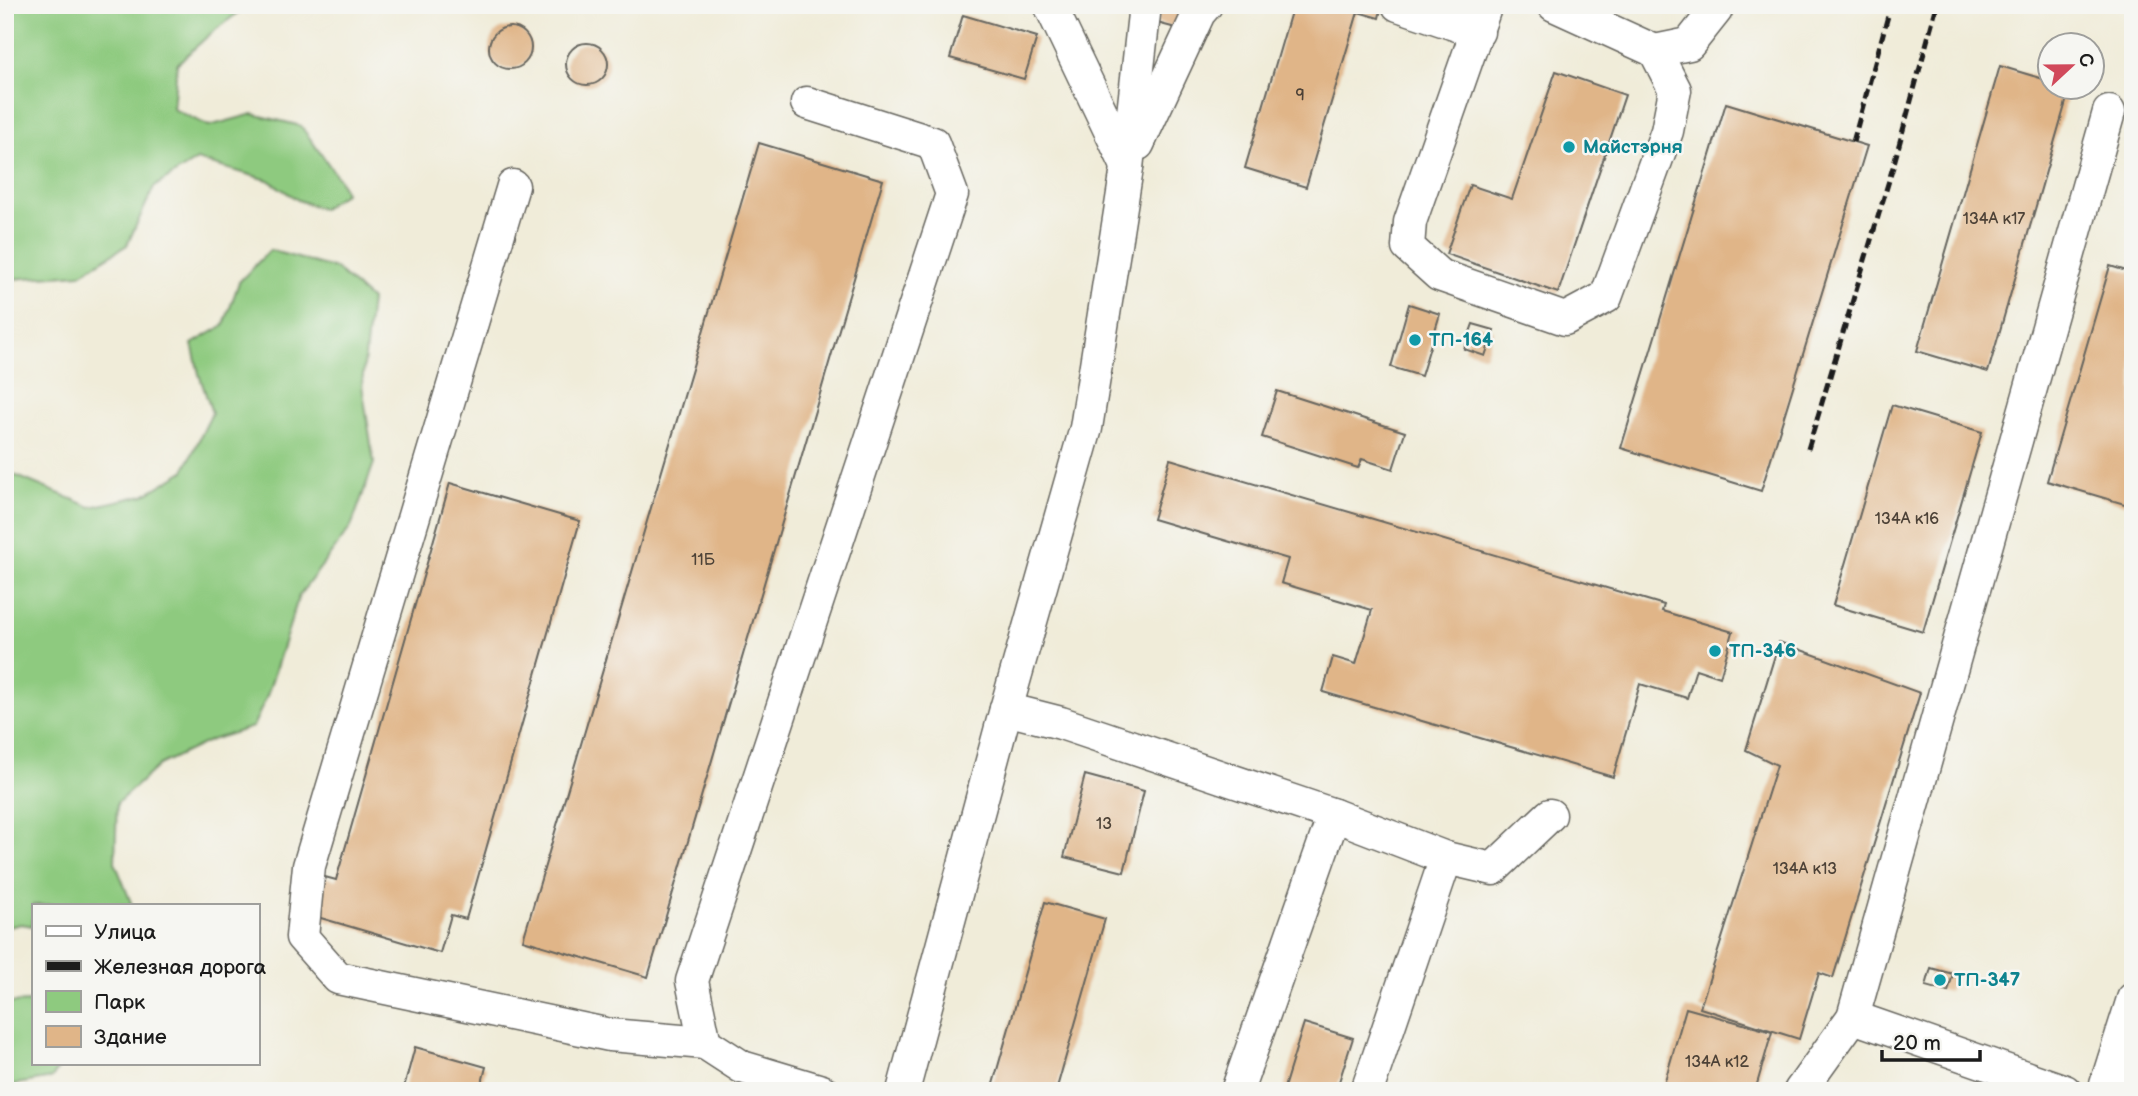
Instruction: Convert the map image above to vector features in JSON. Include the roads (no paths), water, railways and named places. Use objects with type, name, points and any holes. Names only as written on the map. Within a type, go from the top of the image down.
[{"type":"lane","points":[[1050,5],[1127,168]]},
{"type":"lane","points":[[903,1091],[1006,709],[1086,428],[1127,168],[1145,5]]},
{"type":"lane","points":[[1127,168],[1195,22],[1206,5]]},
{"type":"lane","points":[[1398,5],[1482,19],[1410,222],[1408,247],[1439,275],[1565,319],[1606,297],[1667,131],[1675,90],[1655,51]]},
{"type":"lane","points":[[1553,5],[1655,51],[1689,44],[1716,10],[1716,5]]},
{"type":"lane","points":[[705,1043],[692,981],[952,194],[933,144],[807,103]]},
{"type":"lane","points":[[1800,1091],[1853,1017],[2109,112]]},
{"type":"lane","points":[[513,186],[309,866],[302,937],[338,978],[610,1035],[705,1043],[742,1067],[822,1091]]},
{"type":"lane","points":[[1006,709],[1061,723],[1334,814],[1446,858],[1493,869],[1550,815]]},
{"type":"lane","points":[[1237,1091],[1334,814]]},
{"type":"lane","points":[[1367,1091],[1446,858]]},
{"type":"lane","points":[[2104,1091],[2133,999]]},
{"type":"lane","points":[[1853,1017],[2065,1091]]},
{"type":"railway","points":[[1853,142],[1891,5]]},
{"type":"railway","points":[[1808,449],[1893,167],[1937,5]]},
{"type":"place","name":"Майстэрня","points":[[1569,147]]},
{"type":"place","name":"ТП-164","points":[[1415,340]]},
{"type":"place","name":"ТП-346","points":[[1715,651]]},
{"type":"place","name":"ТП-347","points":[[1940,980]]}]
